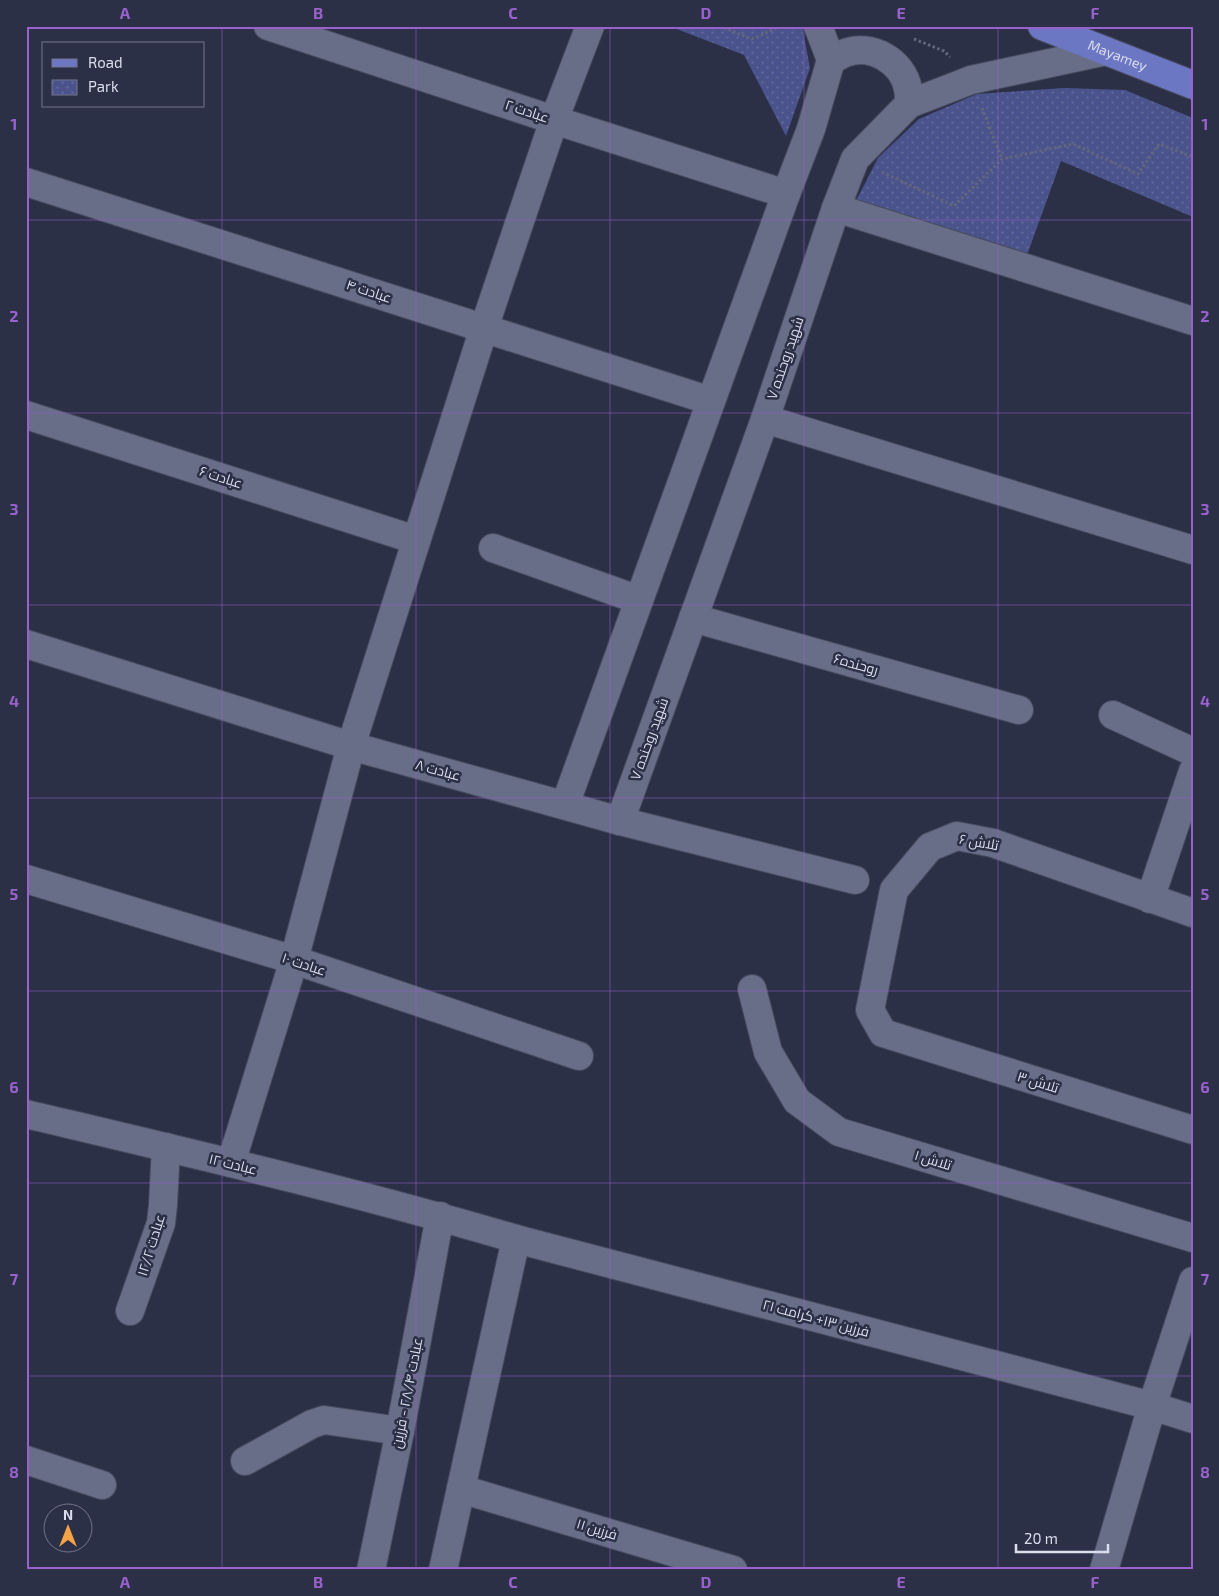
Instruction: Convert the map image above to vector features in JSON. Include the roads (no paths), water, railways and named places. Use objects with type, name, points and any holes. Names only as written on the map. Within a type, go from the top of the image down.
[{"type":"main road","name":"Mayamey","points":[[1042,26],[1193,84]]},
{"type":"street","name":"عبادت ۲","points":[[268,26],[786,194]]},
{"type":"street","points":[[231,1163],[294,960],[351,746],[416,540],[484,328],[554,120],[590,26]]},
{"type":"street","points":[[565,805],[786,194],[812,128],[831,60],[818,26]]},
{"type":"street","points":[[831,60],[845,53],[862,50],[878,53],[891,61],[902,73],[908,88],[909,104]]},
{"type":"street","name":"شهید روحنده ۷","points":[[620,821],[765,419],[854,159],[909,104],[971,80],[1106,50]]},
{"type":"street","name":"عبادت ۴","points":[[26,182],[711,401]]},
{"type":"street","points":[[836,208],[1193,321]]},
{"type":"street","name":"عبادت ۶","points":[[26,415],[416,540]]},
{"type":"street","points":[[765,419],[1193,550]]},
{"type":"street","points":[[492,548],[639,600]]},
{"type":"street","name":"روحنده۶","points":[[693,618],[1019,710]]},
{"type":"street","name":"عبادت ۸","points":[[26,644],[351,746],[620,821],[854,880]]},
{"type":"street","points":[[1113,715],[1193,752]]},
{"type":"street","points":[[1150,899],[1193,771]]},
{"type":"street","name":"تلاش ۶","points":[[883,1033],[870,1010],[894,890],[930,847],[956,836],[993,843],[1193,914]]},
{"type":"street","name":"عبادت ۱۰","points":[[26,880],[294,960],[580,1056]]},
{"type":"street","name":"تلاش ۱","points":[[752,989],[768,1052],[797,1101],[840,1132],[1193,1238]]},
{"type":"street","name":"تلاش ۳","points":[[883,1033],[1193,1130]]},
{"type":"street","name":"عبادت ۱۲","points":[[26,1114],[440,1216]]},
{"type":"street","name":"۱۲/۲ عبادت","points":[[130,1311],[161,1223],[166,1147]]},
{"type":"street","name":"فرزین ۱۳+ کرامت ۲۱","points":[[440,1216],[516,1239],[1152,1406],[1193,1419]]},
{"type":"street","name":"عبادت ۲۸/۴ - فرزین","points":[[371,1570],[400,1431],[440,1216]]},
{"type":"street","points":[[443,1570],[516,1239]]},
{"type":"street","points":[[1104,1570],[1152,1406],[1193,1282]]},
{"type":"street","points":[[246,1461],[312,1424],[324,1420],[400,1431]]},
{"type":"street","points":[[26,1460],[102,1486]]},
{"type":"street","name":"فرزین ۱۱","points":[[461,1489],[733,1570]]}]
